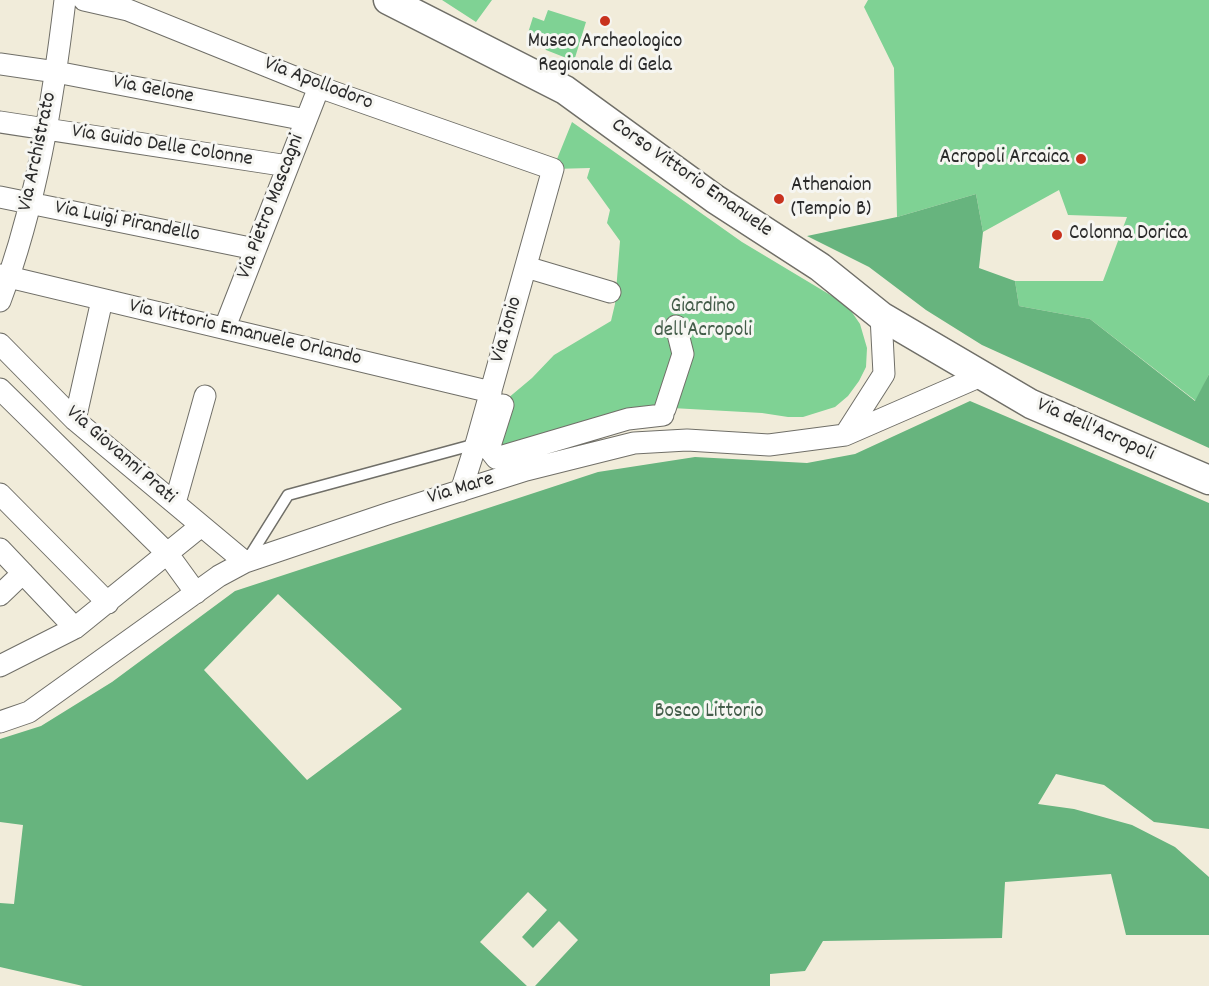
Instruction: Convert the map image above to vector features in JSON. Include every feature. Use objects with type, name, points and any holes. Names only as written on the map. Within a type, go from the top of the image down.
[{"type":"street","name":"Via Archistrato","points":[[0,302],[5,276],[29,204],[46,128],[65,0]]},
{"type":"street","name":"Via Apollodoro","points":[[84,0],[128,10],[319,87],[553,169]]},
{"type":"street","name":"Corso Vittorio Emanuele","points":[[391,1],[566,90],[715,199],[820,267],[881,316],[983,375]]},
{"type":"street","name":"Via Gelone","points":[[0,64],[56,72],[306,120]]},
{"type":"street","name":"Via Pietro Mascagni","points":[[225,327],[319,87]]},
{"type":"street","name":"Via Guido Delle Colonne","points":[[0,122],[288,166]]},
{"type":"street","name":"Via Ionio","points":[[461,491],[476,444],[497,398],[526,267],[553,169]]},
{"type":"street","name":"Via Luigi Pirandello","points":[[0,197],[255,249]]},
{"type":"street","points":[[526,267],[610,292]]},
{"type":"street","name":"Via Vittorio Emanuele Orlando","points":[[5,276],[225,327],[497,398]]},
{"type":"street","points":[[75,420],[102,300]]},
{"type":"street","points":[[844,435],[884,374],[881,316]]},
{"type":"street","points":[[497,398],[489,449],[496,458],[628,419],[664,412],[683,354],[676,326]]},
{"type":"street","name":"Via Giovanni Prati","points":[[0,344],[75,420],[245,562]]},
{"type":"street","name":"Via Mare","points":[[0,722],[29,712],[219,576],[245,562],[336,530],[526,470],[634,443],[687,440],[768,445],[844,435],[983,375]]},
{"type":"street","name":"Via dell'Acropoli","points":[[983,375],[1031,404],[1209,480]]},
{"type":"street","name":"Via Giovanni Prati","points":[[0,389],[167,553],[196,593]]},
{"type":"street","points":[[175,503],[205,396]]},
{"type":"street","points":[[0,494],[108,603]]},
{"type":"street","points":[[0,666],[75,628],[201,526]]},
{"type":"street","points":[[0,549],[75,628]]},
{"type":"street","points":[[0,595],[23,573]]},
{"type":"lane","points":[[245,562],[288,495],[476,444]]},
{"type":"green space","points":[[442,0],[492,0],[476,22]]},
{"type":"green space","points":[[868,0],[1209,0],[1209,374],[1196,401],[1090,319],[1019,306],[1015,281],[1103,281],[1127,217],[1068,215],[1059,190],[983,232],[976,194],[897,217],[894,68],[864,7]]},
{"type":"green space","points":[[548,10],[586,22],[574,61],[546,50],[538,36],[528,33],[533,17],[544,21]]},
{"type":"green space","name":"Giardino dell'Acropoli","points":[[572,122],[742,242],[847,305],[860,324],[867,348],[866,367],[848,396],[835,407],[803,417],[672,408],[498,450],[507,399],[554,355],[611,321],[615,304],[620,241],[607,223],[610,210],[587,178],[590,168],[553,169]]},
{"type":"green space","points":[[976,194],[983,232],[979,268],[1015,281],[1019,306],[1090,319],[1195,401],[1209,374],[1209,448],[982,345],[926,310],[869,267],[807,236],[897,217]]},
{"type":"green space","name":"Bosco Littorio","points":[[970,401],[1209,503],[1209,829],[1154,822],[1104,785],[1056,774],[1038,804],[1074,809],[1132,825],[1175,847],[1209,877],[1209,935],[1126,935],[1111,874],[1005,882],[1002,938],[823,941],[805,971],[770,974],[770,986],[535,986],[578,940],[559,921],[533,948],[522,937],[547,910],[528,892],[480,942],[527,986],[83,986],[0,967],[0,903],[14,904],[23,825],[0,822],[0,739],[41,726],[112,682],[235,591],[598,472],[695,457],[807,463],[855,454]],"holes":[[[278,594],[402,709],[307,780],[204,670]]]},
{"type":"place","name":"Museo Archeologico Regionale di Gela","points":[[605,21]]},
{"type":"place","name":"Acropoli Arcaica","points":[[1081,159]]},
{"type":"place","name":"Athenaion (Tempio B)","points":[[779,199]]},
{"type":"place","name":"Colonna Dorica","points":[[1057,235]]}]
